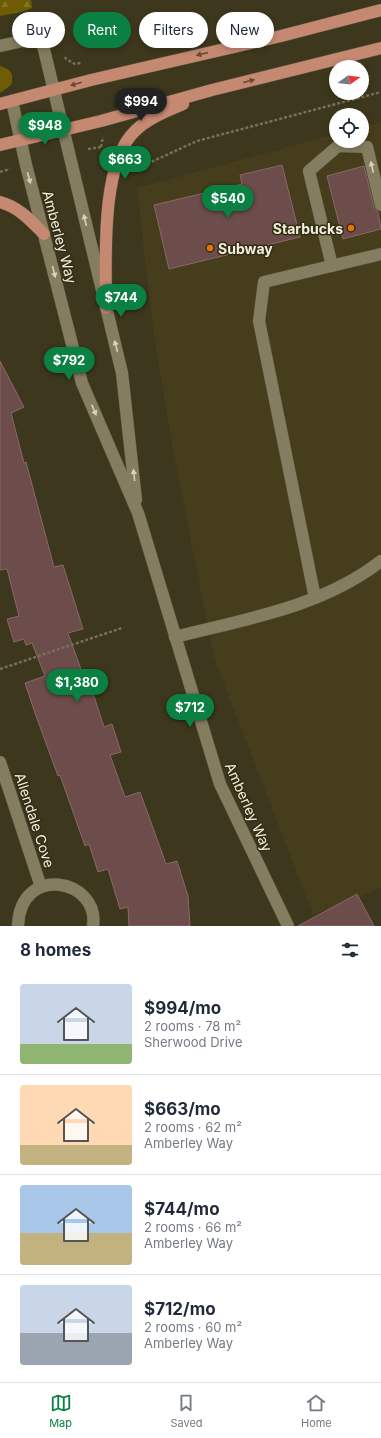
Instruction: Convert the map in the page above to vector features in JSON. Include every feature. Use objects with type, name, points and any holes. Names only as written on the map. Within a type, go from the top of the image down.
[{"type":"main road","points":[[6,102],[91,80],[281,36],[381,10]]},
{"type":"main road","points":[[0,145],[381,48]]},
{"type":"main road","points":[[106,308],[105,248],[110,193],[118,159],[126,142],[136,130],[153,118],[212,90]]},
{"type":"main road","points":[[0,202],[7,204],[25,215],[44,234]]},
{"type":"street","name":"Amberley Way","points":[[0,46],[41,36],[122,372],[138,513]]},
{"type":"street","name":"Amberley Way","points":[[6,102],[21,140],[26,165],[82,382],[138,513],[220,784],[288,926]]},
{"type":"street","points":[[332,266],[309,171],[338,146],[367,147],[381,205]]},
{"type":"street","points":[[315,598],[259,321],[264,282],[381,254]]},
{"type":"street","points":[[175,637],[289,608],[339,588],[381,561]]},
{"type":"street","name":"Allendale Cove","points":[[0,762],[41,887]]},
{"type":"street","points":[[18,926],[19,914],[23,903],[31,893],[41,887],[54,884],[66,886],[77,891],[86,900],[92,911],[93,926]]},
{"type":"path","points":[[64,54],[66,60],[74,64],[87,63]]},
{"type":"path","points":[[138,168],[197,140],[381,92]]},
{"type":"path","points":[[88,149],[101,147]]},
{"type":"path","points":[[0,172],[12,168]]},
{"type":"path","points":[[0,669],[122,628]]},
{"type":"shaded area","points":[[381,122],[381,888],[313,915],[214,658],[174,456],[153,330],[137,188],[329,136],[329,148],[369,148],[369,125]]},
{"type":"green space","points":[[0,0],[31,0],[32,8],[21,12],[12,12],[12,14],[0,16]]},
{"type":"green space","points":[[0,66],[10,71],[12,78],[11,85],[0,93]]},
{"type":"building","points":[[282,165],[300,237],[169,269],[154,205],[242,184],[240,175]]},
{"type":"building","points":[[364,166],[374,207],[378,212],[381,229],[343,239],[327,176]]},
{"type":"building","points":[[0,361],[24,407],[11,413],[24,463],[26,462],[54,567],[63,565],[83,629],[68,633],[82,672],[87,670],[104,727],[112,724],[121,752],[110,755],[125,797],[140,792],[166,864],[177,861],[188,896],[190,926],[129,926],[128,907],[120,909],[108,869],[98,872],[89,844],[85,846],[60,775],[58,776],[35,713],[25,683],[45,676],[32,643],[26,645],[24,639],[14,642],[7,619],[19,616],[7,569],[0,570]]},
{"type":"building","points":[[357,894],[374,926],[298,926]]},
{"type":"place","name":"Starbucks","points":[[351,228]]},
{"type":"place","name":"Subway","points":[[210,248]]}]
